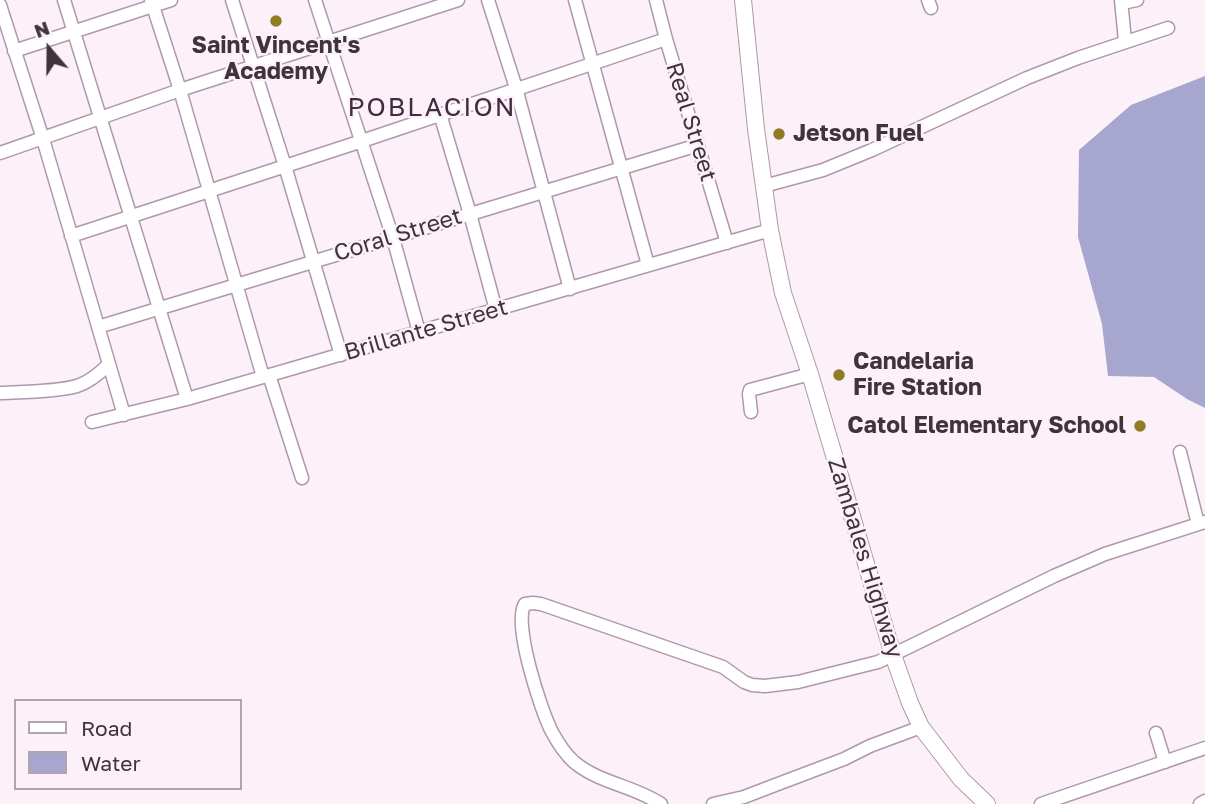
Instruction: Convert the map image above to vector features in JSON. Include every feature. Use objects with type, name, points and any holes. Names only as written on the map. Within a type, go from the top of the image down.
[{"type":"main road","name":"Zambales Highway","points":[[743,0],[751,95],[770,230],[783,293],[810,374],[892,655],[910,704],[922,727],[961,779],[987,804]]},
{"type":"street","points":[[64,0],[187,399]]},
{"type":"street","points":[[14,51],[152,3],[171,0]]},
{"type":"street","points":[[232,0],[341,355]]},
{"type":"street","points":[[315,0],[393,238],[419,332]]},
{"type":"street","points":[[0,153],[180,90],[458,0]]},
{"type":"street","points":[[488,0],[516,88],[570,289]]},
{"type":"street","points":[[575,0],[648,265]]},
{"type":"street","name":"Real Street","points":[[656,0],[727,243]]},
{"type":"street","points":[[1125,41],[1122,2],[1137,0]]},
{"type":"street","points":[[152,3],[236,284],[302,478]]},
{"type":"street","points":[[1,12],[43,139],[124,415]]},
{"type":"street","points":[[764,186],[823,170],[1027,78],[1167,28]]},
{"type":"street","points":[[71,236],[666,39]]},
{"type":"street","points":[[440,114],[496,310]]},
{"type":"street","name":"Coral Street","points":[[98,327],[698,145]]},
{"type":"street","name":"Brillante Street","points":[[92,422],[187,399],[770,230]]},
{"type":"street","points":[[0,393],[78,386],[96,376],[108,364]]},
{"type":"street","points":[[751,412],[748,394],[750,390],[810,374]]},
{"type":"street","points":[[661,804],[583,768],[572,761],[562,749],[551,730],[534,684],[521,615],[525,604],[541,604],[723,667],[752,685],[798,682],[878,662],[1079,565],[1202,523],[1180,452]]},
{"type":"street","points":[[713,804],[770,788],[922,727]]},
{"type":"street","points":[[1156,733],[1165,761]]},
{"type":"street","points":[[1041,804],[1205,748]]},
{"type":"street","points":[[1200,804],[1205,801]]},
{"type":"water","points":[[1205,76],[1205,408],[1154,377],[1108,376],[1102,324],[1078,237],[1079,150],[1131,105]]},
{"type":"place","name":"Saint Vincent's Academy","points":[[276,21]]},
{"type":"place","name":"Jetson Fuel","points":[[779,134]]},
{"type":"place","name":"Candelaria Fire Station","points":[[839,375]]},
{"type":"place","name":"Catol Elementary School","points":[[1140,426]]},
{"type":"district","name":"POBLACION","points":[[432,108]]}]
